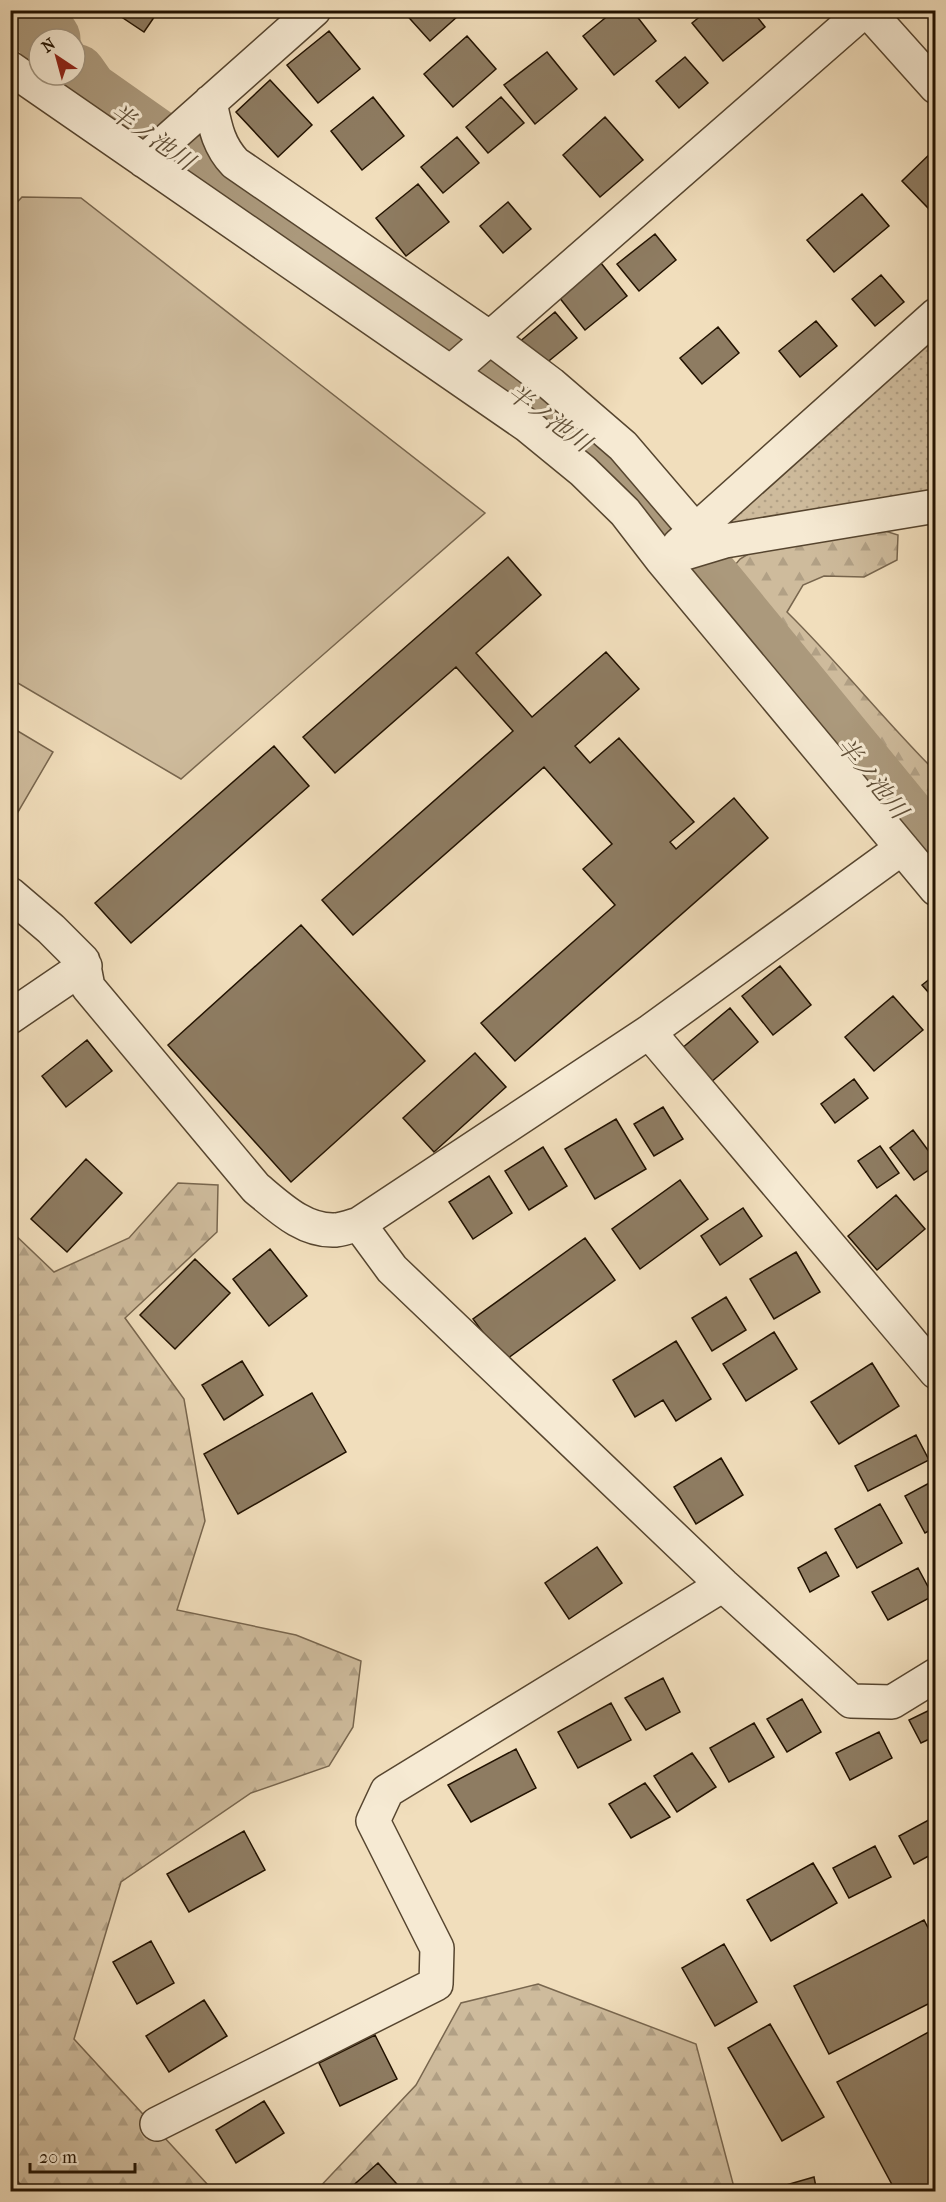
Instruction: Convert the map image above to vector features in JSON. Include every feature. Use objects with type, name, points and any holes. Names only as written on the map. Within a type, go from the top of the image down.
[{"type":"street","points":[[451,372],[866,10],[936,87]]},
{"type":"street","points":[[144,161],[210,102],[296,16]]},
{"type":"street","points":[[10,68],[528,426],[583,471],[625,513],[936,889]]},
{"type":"street","points":[[210,102],[216,134],[224,152],[235,163],[490,339],[551,384],[623,446],[695,530]]},
{"type":"street","points":[[662,560],[936,315]]},
{"type":"street","points":[[662,560],[725,541],[936,506]]},
{"type":"street","points":[[10,894],[51,929],[83,961],[88,987],[256,1188],[288,1215],[314,1228],[337,1230],[359,1224],[649,1032],[902,848]]},
{"type":"street","points":[[10,1017],[85,966]]},
{"type":"street","points":[[649,1032],[936,1372]]},
{"type":"street","points":[[359,1224],[392,1269],[723,1586],[851,1701],[892,1702],[936,1675]]},
{"type":"street","points":[[157,2124],[436,1984],[437,1948],[373,1821],[387,1791],[723,1586]]},
{"type":"green space","points":[[22,197],[81,198],[485,513],[181,779],[11,679],[10,210]]},
{"type":"green space","points":[[935,322],[935,499],[730,532],[719,514]]},
{"type":"green space","points":[[850,520],[898,535],[897,560],[864,577],[824,576],[803,585],[787,612],[935,771],[935,891],[717,626],[716,588],[740,559],[788,530]]},
{"type":"green space","points":[[11,727],[53,752],[11,824]]},
{"type":"green space","points":[[178,1183],[218,1185],[217,1232],[125,1318],[184,1399],[205,1521],[177,1610],[296,1635],[361,1661],[353,1727],[329,1766],[251,1793],[121,1882],[74,2039],[208,2185],[270,2191],[27,2191],[11,2174],[10,1230],[54,1272],[129,1238]]},
{"type":"green space","points":[[538,1984],[696,2044],[735,2191],[315,2192],[416,2085],[461,2003]]},
{"type":"building","points":[[111,10],[159,10],[144,32]]},
{"type":"building","points":[[402,10],[452,10],[458,16],[430,41]]},
{"type":"building","points":[[615,10],[632,10],[656,41],[614,75],[583,36]]},
{"type":"building","points":[[708,10],[752,10],[765,27],[723,61],[692,23]]},
{"type":"building","points":[[329,31],[360,69],[318,103],[287,65]]},
{"type":"building","points":[[467,36],[496,69],[453,107],[424,74]]},
{"type":"building","points":[[547,52],[577,89],[535,124],[504,85]]},
{"type":"building","points":[[685,57],[708,83],[679,108],[656,81]]},
{"type":"building","points":[[270,80],[312,125],[278,157],[236,112]]},
{"type":"building","points":[[373,97],[404,136],[362,170],[331,131]]},
{"type":"building","points":[[501,97],[524,123],[488,153],[466,127]]},
{"type":"building","points":[[605,117],[643,160],[600,197],[563,155]]},
{"type":"building","points":[[457,137],[479,163],[443,193],[421,167]]},
{"type":"building","points":[[936,148],[936,206],[929,209],[902,181]]},
{"type":"building","points":[[418,184],[449,222],[406,256],[376,218]]},
{"type":"building","points":[[862,194],[889,226],[834,272],[807,240]]},
{"type":"building","points":[[508,202],[531,229],[503,253],[480,226]]},
{"type":"building","points":[[655,234],[676,260],[639,291],[617,264]]},
{"type":"building","points":[[597,258],[627,296],[585,330],[555,292]]},
{"type":"building","points":[[881,275],[904,302],[875,326],[852,299]]},
{"type":"building","points":[[555,312],[577,338],[539,369],[518,343]]},
{"type":"building","points":[[816,321],[837,346],[800,377],[779,351]]},
{"type":"building","points":[[718,327],[739,353],[702,384],[680,358]]},
{"type":"building","points":[[508,557],[541,595],[476,653],[532,717],[606,652],[639,689],[575,746],[590,763],[619,738],[694,822],[670,842],[676,849],[734,798],[768,838],[515,1061],[481,1023],[615,905],[583,869],[612,844],[544,767],[353,935],[322,900],[513,731],[456,667],[335,773],[303,737]]},
{"type":"building","points":[[274,746],[309,786],[131,943],[95,903]]},
{"type":"building","points":[[301,925],[425,1061],[291,1182],[168,1045]]},
{"type":"building","points":[[780,966],[811,1005],[773,1035],[742,996]]},
{"type":"building","points":[[936,974],[936,1001],[922,985]]},
{"type":"building","points":[[893,996],[923,1030],[874,1071],[845,1037]]},
{"type":"building","points":[[730,1008],[758,1042],[710,1083],[681,1049]]},
{"type":"building","points":[[87,1040],[112,1071],[66,1107],[42,1076]]},
{"type":"building","points":[[475,1053],[506,1087],[434,1152],[403,1118]]},
{"type":"building","points":[[854,1079],[868,1098],[835,1123],[821,1104]]},
{"type":"building","points":[[663,1107],[683,1139],[654,1156],[634,1124]]},
{"type":"building","points":[[616,1119],[646,1169],[595,1199],[565,1149]]},
{"type":"building","points":[[913,1130],[936,1161],[936,1165],[914,1180],[890,1148]]},
{"type":"building","points":[[880,1146],[899,1173],[877,1188],[858,1161]]},
{"type":"building","points":[[543,1147],[567,1186],[529,1210],[505,1171]]},
{"type":"building","points":[[86,1159],[122,1193],[67,1252],[31,1219]]},
{"type":"building","points":[[489,1176],[512,1213],[473,1239],[449,1202]]},
{"type":"building","points":[[680,1180],[708,1219],[640,1269],[612,1229]]},
{"type":"building","points":[[896,1195],[925,1229],[877,1270],[848,1236]]},
{"type":"building","points":[[743,1208],[762,1236],[720,1265],[701,1236]]},
{"type":"building","points":[[585,1238],[615,1280],[504,1361],[473,1319]]},
{"type":"building","points":[[270,1249],[307,1296],[269,1326],[233,1279]]},
{"type":"building","points":[[796,1252],[820,1292],[774,1319],[750,1279]]},
{"type":"building","points":[[195,1259],[230,1293],[175,1349],[140,1315]]},
{"type":"building","points":[[726,1297],[746,1330],[712,1351],[692,1318]]},
{"type":"building","points":[[774,1332],[797,1369],[746,1401],[723,1364]]},
{"type":"building","points":[[676,1341],[711,1399],[676,1421],[663,1400],[635,1417],[613,1380]]},
{"type":"building","points":[[242,1361],[263,1395],[224,1420],[202,1385]]},
{"type":"building","points":[[872,1363],[899,1406],[839,1444],[811,1402]]},
{"type":"building","points":[[312,1393],[346,1452],[238,1514],[204,1454]]},
{"type":"building","points":[[916,1435],[929,1460],[868,1491],[855,1466]]},
{"type":"building","points":[[721,1458],[743,1495],[696,1524],[674,1487]]},
{"type":"building","points":[[933,1481],[936,1485],[936,1527],[925,1533],[905,1496]]},
{"type":"building","points":[[880,1504],[902,1543],[857,1568],[835,1529]]},
{"type":"building","points":[[597,1547],[622,1583],[569,1619],[545,1583]]},
{"type":"building","points":[[826,1552],[839,1576],[810,1592],[798,1568]]},
{"type":"building","points":[[918,1568],[933,1596],[888,1620],[872,1592]]},
{"type":"building","points":[[663,1678],[680,1712],[646,1730],[625,1698]]},
{"type":"building","points":[[802,1699],[821,1732],[787,1752],[767,1719]]},
{"type":"building","points":[[611,1703],[631,1740],[578,1768],[558,1732]]},
{"type":"building","points":[[936,1707],[936,1736],[921,1743],[909,1720]]},
{"type":"building","points":[[754,1723],[774,1757],[729,1782],[710,1748]]},
{"type":"building","points":[[879,1732],[892,1758],[850,1780],[836,1753]]},
{"type":"building","points":[[516,1749],[536,1788],[471,1822],[448,1785]]},
{"type":"building","points":[[692,1753],[716,1787],[677,1812],[654,1776]]},
{"type":"building","points":[[645,1783],[670,1817],[631,1838],[609,1804]]},
{"type":"building","points":[[936,1816],[936,1852],[914,1864],[899,1836]]},
{"type":"building","points":[[244,1831],[265,1870],[189,1912],[167,1874]]},
{"type":"building","points":[[875,1846],[891,1877],[849,1898],[833,1868]]},
{"type":"building","points":[[813,1863],[837,1903],[771,1941],[747,1900]]},
{"type":"building","points":[[924,1920],[936,1943],[936,2000],[829,2054],[794,1986]]},
{"type":"building","points":[[151,1941],[174,1983],[137,2004],[113,1962]]},
{"type":"building","points":[[724,1944],[757,2002],[715,2026],[682,1968]]},
{"type":"building","points":[[204,2000],[227,2036],[169,2072],[146,2036]]},
{"type":"building","points":[[770,2024],[824,2117],[782,2141],[728,2048]]},
{"type":"building","points":[[936,2028],[936,2192],[896,2192],[837,2082]]},
{"type":"building","points":[[375,2035],[397,2079],[340,2106],[319,2063]]},
{"type":"building","points":[[264,2101],[284,2133],[236,2163],[216,2130]]},
{"type":"building","points":[[378,2163],[404,2192],[346,2192]]},
{"type":"building","points":[[814,2177],[817,2192],[772,2192],[772,2189]]},
{"type":"waterway","name":"半ノ池川","points":[[28,10],[40,27]]},
{"type":"waterway","name":"半ノ池川","points":[[83,87],[87,92],[590,446],[638,493],[936,856]]}]
